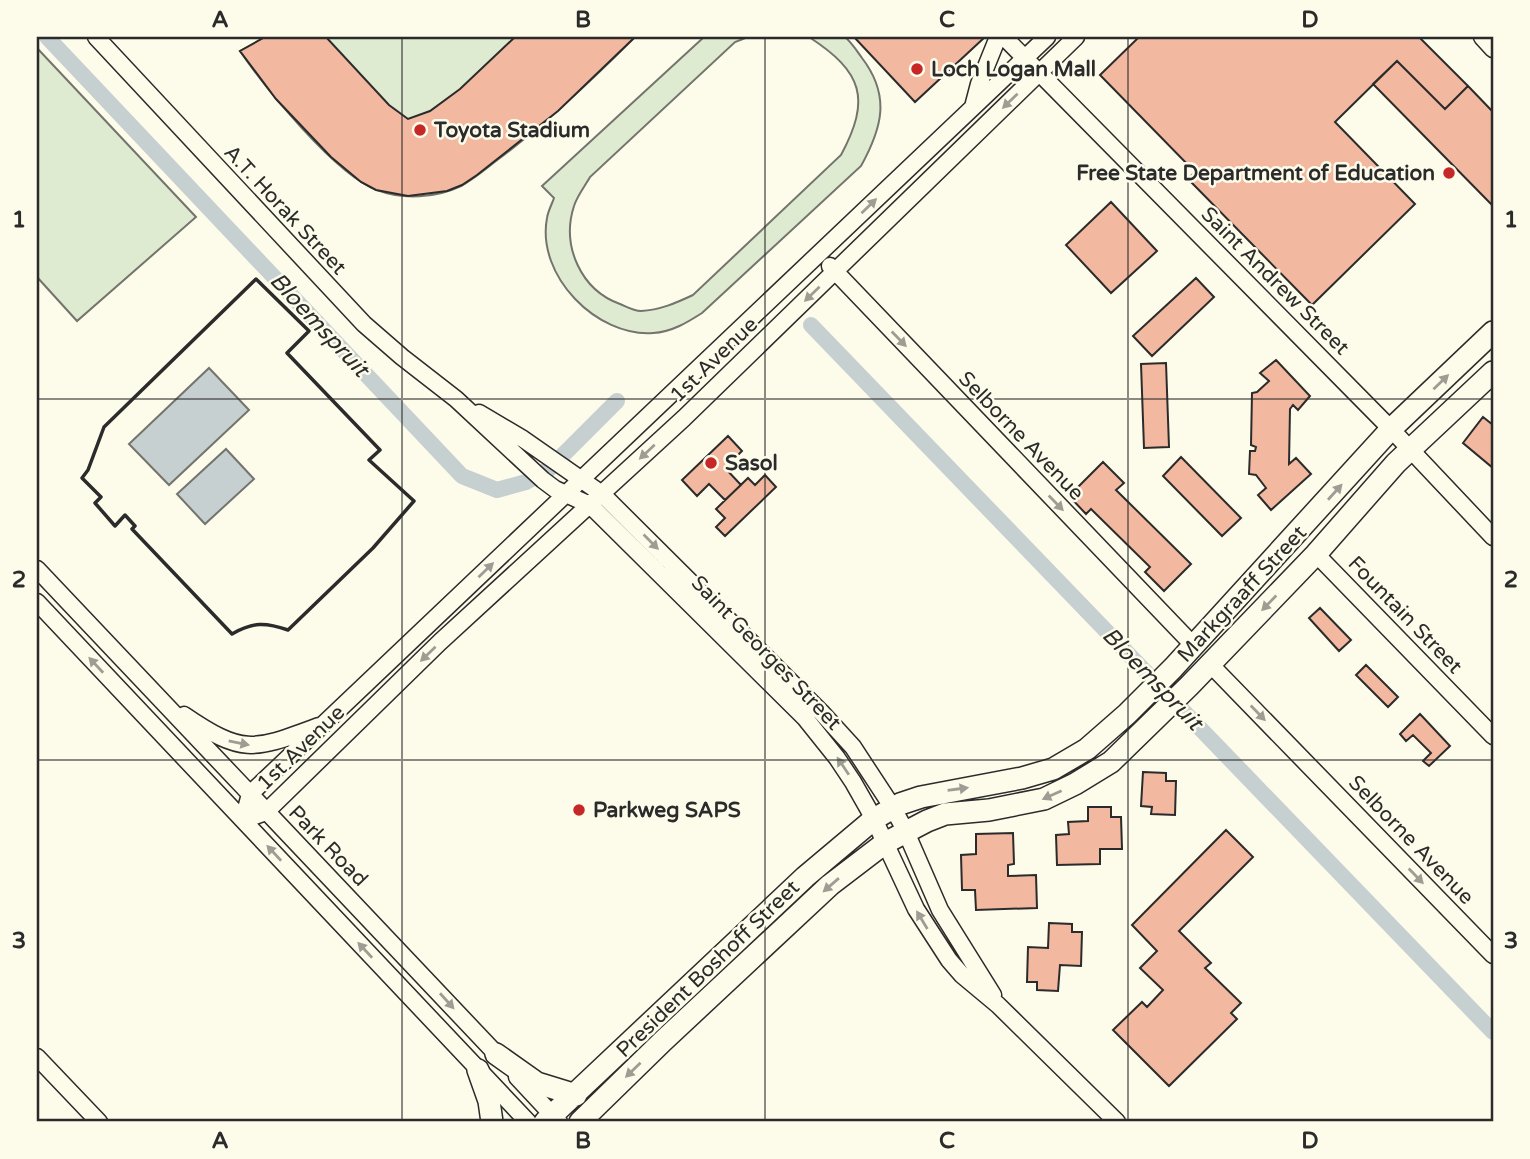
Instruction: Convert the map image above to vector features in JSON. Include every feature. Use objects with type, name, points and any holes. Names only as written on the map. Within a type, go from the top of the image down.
[{"type":"main road","name":"Markgraaff Street","points":[[874,819],[893,808],[933,794],[1022,778],[1053,769],[1087,749],[1127,714],[1194,646],[1391,429],[1493,332]]},
{"type":"main road","name":"Markgraaff Street","points":[[886,843],[945,814],[989,810],[1044,799],[1111,762],[1317,554],[1396,463],[1493,372]]},
{"type":"main road","points":[[1290,543],[1317,554]]},
{"type":"main road","name":"President Boshoff Street","points":[[553,1120],[805,877],[874,819]]},
{"type":"main road","name":"President Boshoff Street","points":[[580,1122],[830,885],[886,843]]},
{"type":"main road","points":[[496,1054],[537,1083],[576,1095]]},
{"type":"main road","points":[[478,1070],[489,1101],[492,1122]]},
{"type":"main road","points":[[600,1122],[603,1100]]},
{"type":"street","name":"A.T. Horak Street","points":[[96,37],[335,295],[402,357],[456,399],[543,480],[555,489],[567,493]]},
{"type":"street","points":[[973,107],[998,37]]},
{"type":"street","name":"Saint Andrew Street","points":[[1004,37],[1391,429],[1493,537]]},
{"type":"street","name":"1st Avenue","points":[[243,820],[250,794],[1048,37]]},
{"type":"street","name":"1st Avenue","points":[[243,820],[266,811],[440,642],[596,499],[835,272],[1076,37]]},
{"type":"street","points":[[1482,37],[1493,48]]},
{"type":"street","name":"Selborne Avenue","points":[[820,253],[835,272],[1194,646]]},
{"type":"street","name":"A.T. Horak Street","points":[[456,399],[582,478]]},
{"type":"street","name":"Saint Georges Street","points":[[582,478],[596,499],[805,718],[837,758],[874,819],[916,909],[935,940],[962,975],[998,1005],[1117,1122]]},
{"type":"street","name":"Saint Georges Street","points":[[567,493],[596,499],[821,712],[853,747],[893,808],[940,910],[998,1005]]},
{"type":"street","name":"Fountain Street","points":[[1317,554],[1493,736]]},
{"type":"street","name":"Park Road","points":[[37,569],[496,1054],[553,1120]]},
{"type":"street","name":"Park Road","points":[[37,602],[528,1122]]},
{"type":"street","name":"Selborne Avenue","points":[[1210,664],[1493,955]]},
{"type":"street","points":[[159,698],[208,732],[230,742],[248,746],[263,745],[325,723]]},
{"type":"street","points":[[37,1057],[99,1122]]},
{"type":"green space","name":"Toyota Stadium","points":[[266,37],[635,37],[555,113],[472,179],[441,193],[408,196],[377,190],[360,181],[302,129],[240,51]]},
{"type":"green space","points":[[704,37],[748,37],[735,42],[590,177],[575,202],[570,236],[573,251],[585,277],[606,297],[630,309],[641,311],[661,308],[693,295],[841,155],[856,118],[856,88],[851,75],[841,62],[809,37],[845,37],[854,47],[877,86],[880,99],[878,125],[861,166],[702,313],[667,331],[632,332],[611,325],[592,314],[575,299],[561,281],[551,261],[546,240],[547,218],[554,198],[542,186]]},
{"type":"green space","points":[[37,48],[196,217],[77,321],[37,277]]},
{"type":"shaded area","points":[[209,368],[249,410],[169,485],[129,444]]},
{"type":"shaded area","points":[[226,449],[254,479],[205,524],[177,494]]},
{"type":"building","name":"Toyota Stadium","points":[[265,37],[326,37],[389,105],[408,119],[430,111],[460,89],[515,37],[635,37],[558,111],[477,175],[447,191],[408,196],[376,190],[361,182],[331,157],[276,99],[240,51]]},
{"type":"building","name":"Loch Logan Mall","points":[[854,37],[985,37],[915,102]]},
{"type":"building","points":[[1139,37],[1419,37],[1468,86],[1445,109],[1397,61],[1335,122],[1415,204],[1312,305],[1188,179],[1195,172],[1100,75]]},
{"type":"building","points":[[1397,61],[1445,109],[1468,86],[1493,112],[1493,206],[1373,84]]},
{"type":"building","points":[[1111,202],[1157,251],[1111,293],[1066,245]]},
{"type":"building","points":[[1196,278],[1214,297],[1152,356],[1133,336]]},
{"type":"building","points":[[1276,360],[1310,396],[1298,410],[1293,405],[1290,409],[1289,464],[1296,458],[1311,474],[1271,510],[1258,495],[1266,488],[1256,475],[1249,474],[1250,451],[1255,451],[1256,447],[1251,445],[1252,393],[1269,381],[1260,373]]},
{"type":"building","points":[[1166,363],[1169,447],[1144,448],[1141,364]]},
{"type":"building","points":[[1483,417],[1493,425],[1493,468],[1463,443]]},
{"type":"building","points":[[728,436],[742,451],[725,468],[741,485],[725,500],[709,484],[697,496],[682,480]]},
{"type":"building","points":[[1181,457],[1241,518],[1222,536],[1163,476]]},
{"type":"building","points":[[1103,462],[1124,483],[1116,490],[1191,564],[1164,591],[1145,572],[1150,567],[1091,509],[1086,514],[1069,496]]},
{"type":"building","points":[[765,475],[776,487],[725,536],[716,527],[725,518],[716,509],[748,478],[755,485]]},
{"type":"building","points":[[1320,608],[1351,640],[1339,651],[1309,618]]},
{"type":"building","points":[[1366,665],[1398,697],[1388,707],[1356,675]]},
{"type":"building","points":[[1420,714],[1450,746],[1429,766],[1423,761],[1431,753],[1413,735],[1406,741],[1400,734]]},
{"type":"building","points":[[1143,772],[1166,773],[1166,781],[1176,781],[1175,815],[1151,814],[1152,807],[1141,806]]},
{"type":"building","points":[[1088,807],[1111,807],[1111,817],[1121,817],[1122,849],[1100,849],[1100,864],[1057,865],[1056,835],[1069,834],[1068,822],[1088,821]]},
{"type":"building","points":[[1226,830],[1253,857],[1179,931],[1211,963],[1205,968],[1241,1003],[1231,1013],[1237,1019],[1169,1086],[1113,1030],[1142,1002],[1147,1007],[1163,990],[1140,968],[1157,951],[1132,925]]},
{"type":"building","points":[[1013,833],[1014,864],[1008,865],[1008,876],[1036,875],[1037,908],[976,910],[975,890],[962,890],[961,855],[976,854],[976,834]]},
{"type":"building","points":[[1049,923],[1072,924],[1072,932],[1082,932],[1081,966],[1060,965],[1058,991],[1037,990],[1037,982],[1027,982],[1028,947],[1048,948]]},
{"type":"waterway","name":"Bloemspruit","points":[[47,37],[462,476],[497,490],[526,482],[549,469],[617,401]]},
{"type":"waterway","name":"Bloemspruit","points":[[811,325],[1493,1032]]},
{"type":"wall","points":[[256,279],[309,331],[287,353],[380,450],[369,460],[414,501],[373,548],[288,630],[259,624],[232,634],[132,529],[135,526],[125,515],[115,526],[95,503],[101,497],[82,478],[88,470],[104,427],[256,279]]},
{"type":"place","name":"Loch Logan Mall","points":[[917,69]]},
{"type":"place","name":"Toyota Stadium","points":[[420,130]]},
{"type":"place","name":"Free State Department of Education","points":[[1449,173]]},
{"type":"place","name":"Sasol","points":[[711,463]]},
{"type":"place","name":"Parkweg SAPS","points":[[579,810]]}]
